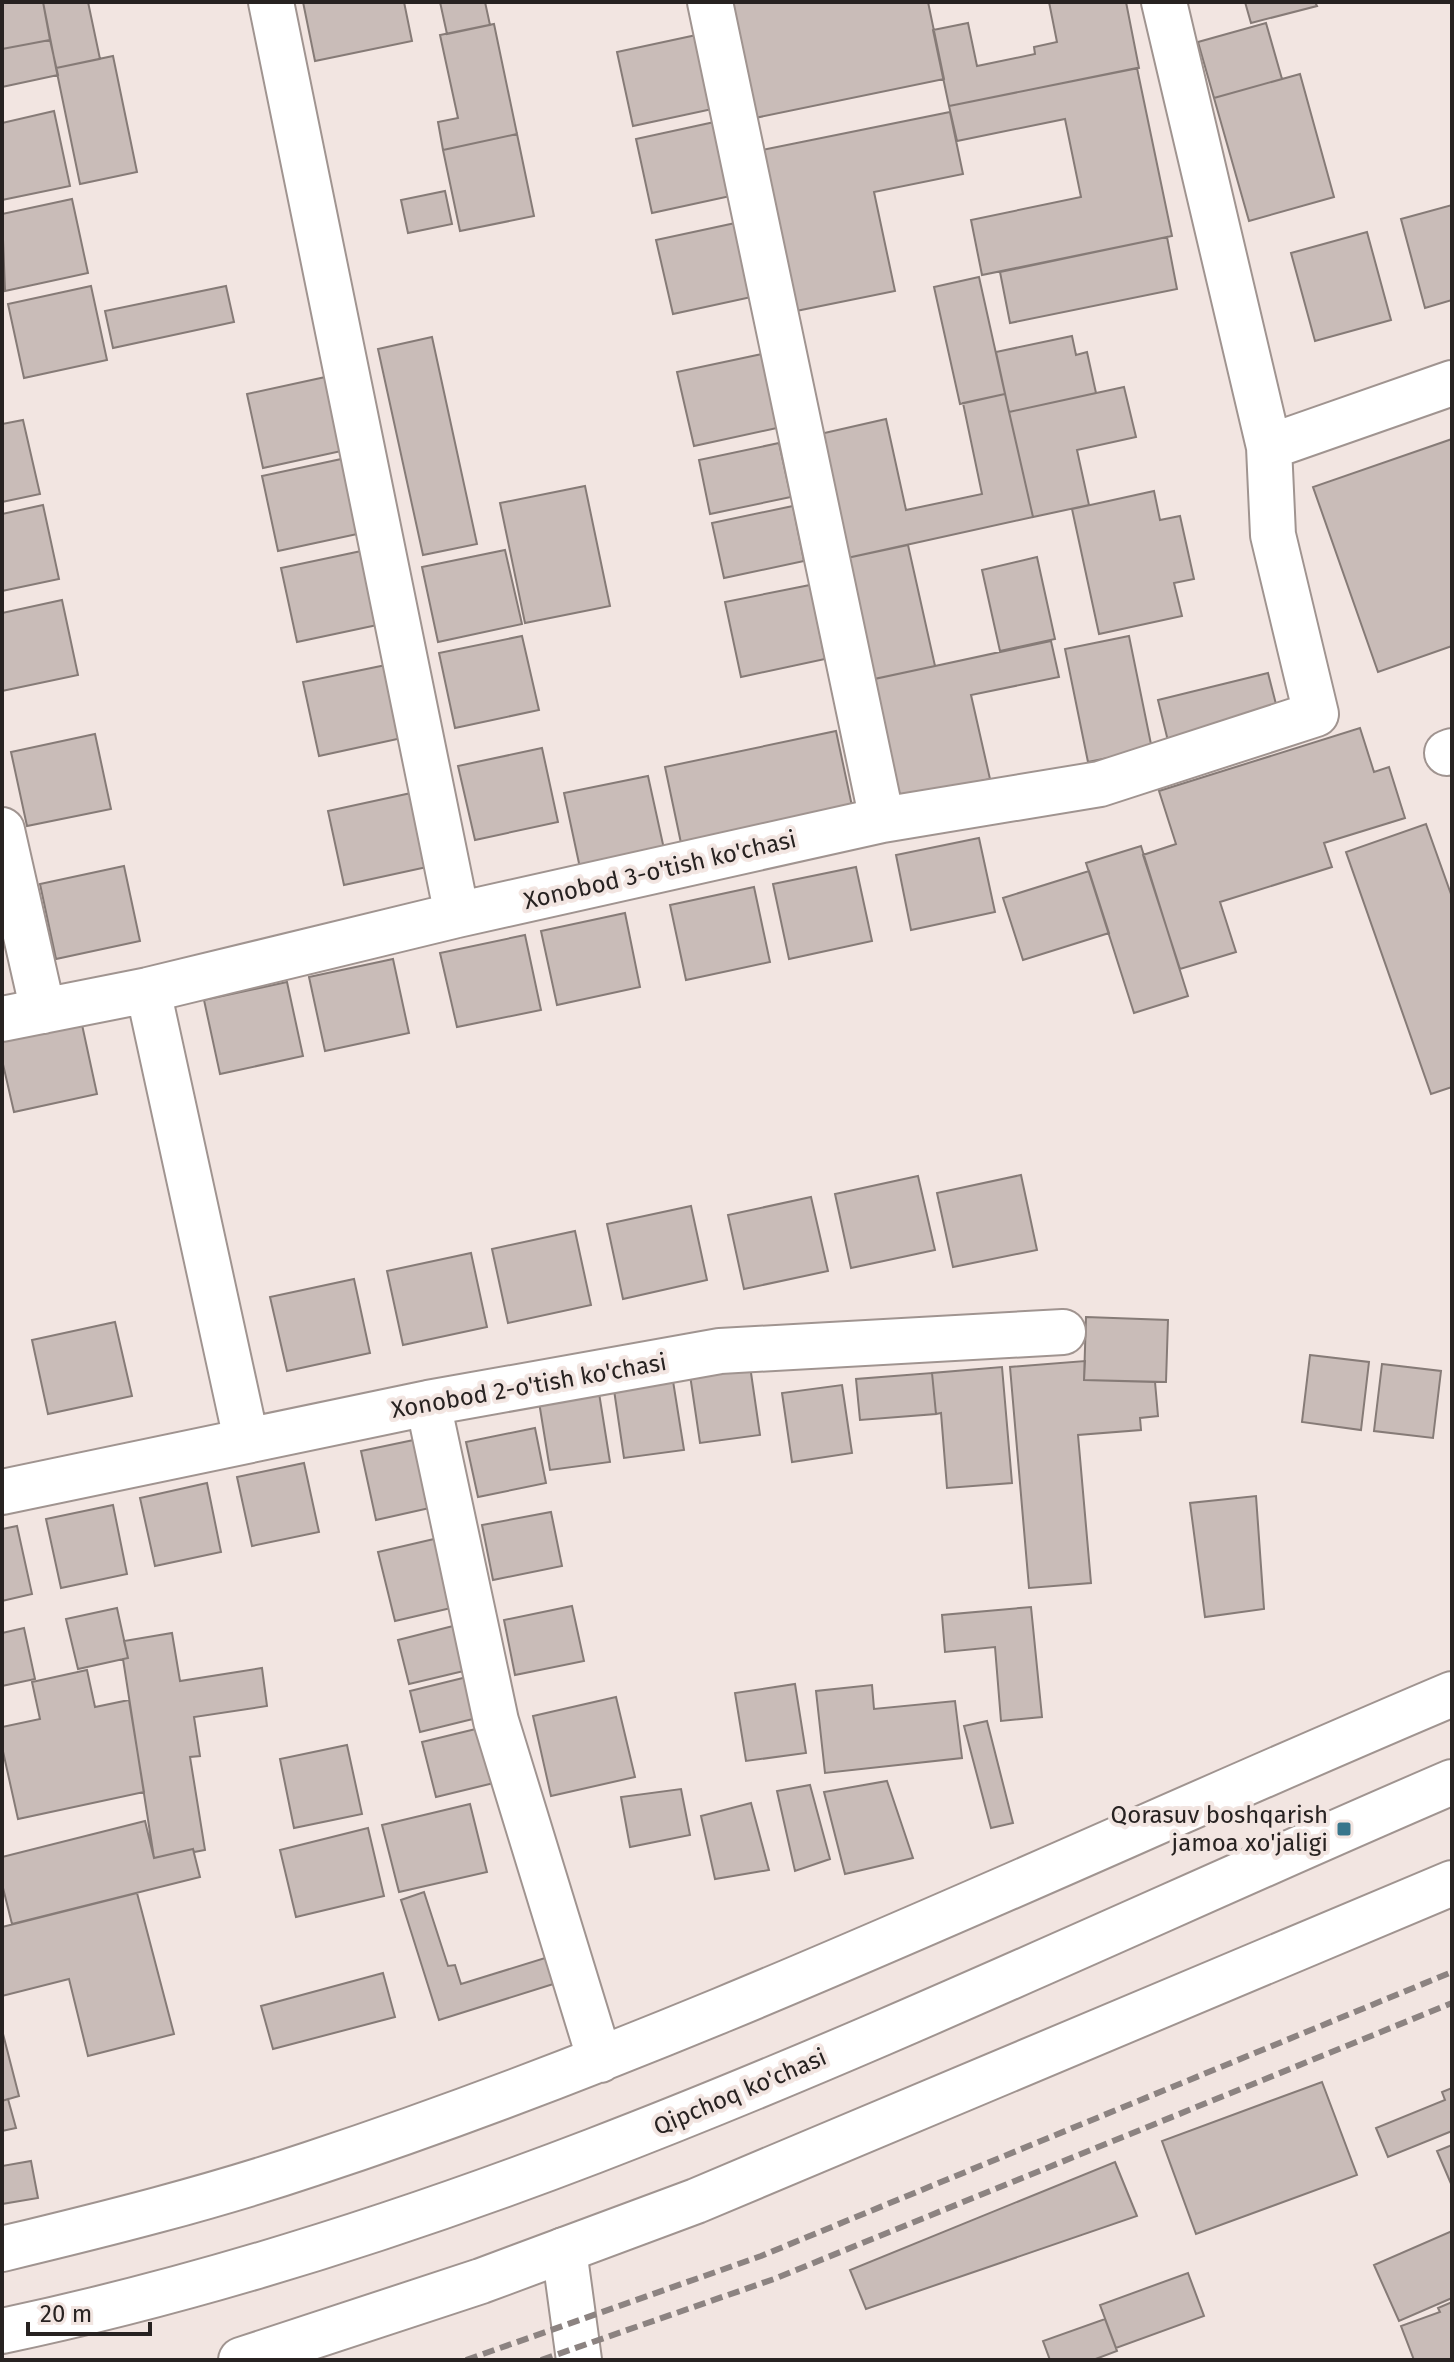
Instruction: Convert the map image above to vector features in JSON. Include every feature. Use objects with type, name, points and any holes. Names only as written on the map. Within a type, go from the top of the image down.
[{"type":"street","points":[[271,2],[457,915]]},
{"type":"street","points":[[710,2],[882,820]]},
{"type":"street","points":[[1164,2],[1269,447],[1452,383]]},
{"type":"street","name":"Xonobod 3-o'tish ko'chasi","points":[[22,1015],[148,990],[457,915],[882,820],[1100,784],[1316,714],[1273,535],[1269,447]]},
{"type":"street","points":[[2,830],[22,1015]]},
{"type":"street","points":[[148,990],[246,1439]]},
{"type":"street","name":"Xonobod 2-o'tish ko'chasi","points":[[2,1492],[428,1403],[720,1351],[1063,1332]]},
{"type":"street","points":[[428,1403],[496,1721],[600,2060]]},
{"type":"street","points":[[2,2249],[126,2218],[306,2166],[600,2060],[1452,1694]]},
{"type":"street","name":"Qipchoq ko'chasi","points":[[2,2331],[176,2290],[297,2256],[526,2179],[928,2013],[1452,1782]]},
{"type":"street","points":[[241,2360],[371,2319],[711,2195],[1452,1883]]},
{"type":"street","points":[[564,2250],[579,2360]]},
{"type":"building","points":[[2,2],[43,2],[50,40],[2,49]]},
{"type":"building","points":[[43,2],[88,2],[100,59],[56,68]]},
{"type":"building","points":[[303,2],[404,2],[412,41],[315,61]]},
{"type":"building","points":[[440,2],[485,2],[490,25],[447,34]]},
{"type":"building","points":[[731,2],[928,2],[944,79],[755,118]]},
{"type":"building","points":[[1049,2],[1126,2],[1139,68],[949,106],[933,30],[968,23],[977,66],[1035,54],[1034,47],[1057,42]]},
{"type":"building","points":[[1245,2],[1315,2],[1317,6],[1251,23]]},
{"type":"building","points":[[1266,23],[1282,79],[1214,98],[1198,42]]},
{"type":"building","points":[[494,24],[517,134],[443,150],[438,122],[458,118],[440,35]]},
{"type":"building","points":[[701,34],[717,108],[633,126],[617,52]]},
{"type":"building","points":[[50,40],[58,75],[2,87],[2,49]]},
{"type":"building","points":[[113,56],[137,172],[80,184],[56,68]]},
{"type":"building","points":[[1137,68],[1172,236],[982,275],[971,220],[1081,197],[1065,119],[957,141],[949,106]]},
{"type":"building","points":[[1300,74],[1334,197],[1249,221],[1214,98]]},
{"type":"building","points":[[54,111],[70,186],[2,200],[2,123]]},
{"type":"building","points":[[950,112],[963,174],[874,192],[895,291],[796,311],[762,150]]},
{"type":"building","points":[[719,121],[735,195],[652,213],[636,139]]},
{"type":"building","points":[[517,134],[534,216],[460,231],[443,150]]},
{"type":"building","points":[[445,191],[452,224],[408,233],[401,200]]},
{"type":"building","points":[[72,199],[88,273],[5,291],[2,214]]},
{"type":"building","points":[[1452,205],[1452,300],[1425,308],[1401,219]]},
{"type":"building","points":[[740,222],[756,296],[673,314],[656,240]]},
{"type":"building","points":[[1367,232],[1391,320],[1315,341],[1291,253]]},
{"type":"building","points":[[1167,237],[1177,289],[1010,323],[1000,272]]},
{"type":"building","points":[[979,277],[1005,394],[960,404],[934,287]]},
{"type":"building","points":[[91,286],[107,360],[24,378],[8,304]]},
{"type":"building","points":[[226,286],[234,322],[113,348],[105,311]]},
{"type":"building","points":[[1072,336],[1076,355],[1087,352],[1096,393],[1009,412],[996,352]]},
{"type":"building","points":[[432,337],[477,544],[423,555],[378,349]]},
{"type":"building","points":[[762,354],[777,428],[694,446],[677,372]]},
{"type":"building","points":[[330,376],[346,450],[263,468],[247,394]]},
{"type":"building","points":[[1124,387],[1136,437],[1077,450],[1089,505],[1033,517],[1009,412]]},
{"type":"building","points":[[1005,394],[1033,517],[847,558],[820,434],[886,419],[906,510],[982,494],[963,403]]},
{"type":"building","points":[[23,420],[40,494],[2,502],[2,424]]},
{"type":"building","points":[[1452,439],[1452,646],[1378,672],[1313,487]]},
{"type":"building","points":[[779,443],[791,497],[710,514],[699,460]]},
{"type":"building","points":[[346,458],[362,533],[278,551],[262,476]]},
{"type":"building","points":[[585,486],[610,606],[525,623],[500,503]]},
{"type":"building","points":[[1154,491],[1160,520],[1180,516],[1194,579],[1174,583],[1182,616],[1099,634],[1072,509]]},
{"type":"building","points":[[43,505],[59,579],[2,591],[2,514]]},
{"type":"building","points":[[793,506],[804,561],[724,578],[712,523]]},
{"type":"building","points":[[908,545],[935,666],[874,679],[847,558]]},
{"type":"building","points":[[366,550],[382,624],[297,642],[281,568]]},
{"type":"building","points":[[505,550],[522,624],[438,642],[422,567]]},
{"type":"building","points":[[1037,557],[1055,639],[1000,651],[982,570]]},
{"type":"building","points":[[810,585],[825,659],[741,677],[725,602]]},
{"type":"building","points":[[62,600],[78,675],[2,691],[2,613]]},
{"type":"building","points":[[522,636],[539,710],[455,728],[439,653]]},
{"type":"building","points":[[1129,636],[1152,749],[1088,762],[1065,649]]},
{"type":"building","points":[[1051,641],[1059,677],[971,695],[990,779],[897,800],[870,680]]},
{"type":"building","points":[[386,665],[402,738],[319,756],[303,682]]},
{"type":"building","points":[[1268,673],[1278,712],[1168,741],[1158,700]]},
{"type":"building","points":[[1360,728],[1374,772],[1389,767],[1405,818],[1324,843],[1332,867],[1220,902],[1236,952],[1180,969],[1143,855],[1176,844],[1159,791]]},
{"type":"building","points":[[836,731],[852,806],[681,843],[665,767]]},
{"type":"building","points":[[95,734],[111,809],[27,826],[11,752]]},
{"type":"building","points":[[542,748],[558,822],[475,840],[458,766]]},
{"type":"building","points":[[648,776],[664,849],[580,868],[564,793]]},
{"type":"building","points":[[411,793],[427,867],[344,885],[328,811]]},
{"type":"building","points":[[1426,824],[1452,897],[1452,1087],[1431,1094],[1346,852]]},
{"type":"building","points":[[979,838],[995,912],[911,930],[896,855]]},
{"type":"building","points":[[1141,846],[1188,996],[1134,1013],[1086,863]]},
{"type":"building","points":[[124,866],[140,941],[56,959],[40,884]]},
{"type":"building","points":[[856,867],[872,941],[789,959],[773,884]]},
{"type":"building","points":[[1089,871],[1109,933],[1023,960],[1003,898]]},
{"type":"building","points":[[754,887],[770,962],[686,980],[670,905]]},
{"type":"building","points":[[625,913],[640,987],[557,1005],[541,931]]},
{"type":"building","points":[[525,935],[541,1010],[457,1027],[440,953]]},
{"type":"building","points":[[393,959],[409,1033],[325,1051],[309,977]]},
{"type":"building","points":[[287,982],[303,1056],[220,1074],[204,1000]]},
{"type":"building","points":[[81,1020],[97,1094],[14,1112],[2,1060],[2,1037]]},
{"type":"building","points":[[1021,1175],[1037,1250],[953,1267],[937,1193]]},
{"type":"building","points":[[918,1176],[935,1250],[851,1268],[835,1194]]},
{"type":"building","points":[[811,1197],[828,1271],[744,1289],[728,1215]]},
{"type":"building","points":[[691,1206],[707,1280],[623,1299],[607,1224]]},
{"type":"building","points":[[575,1231],[591,1305],[508,1323],[492,1249]]},
{"type":"building","points":[[471,1253],[487,1327],[403,1345],[387,1271]]},
{"type":"building","points":[[354,1279],[370,1353],[287,1371],[270,1297]]},
{"type":"building","points":[[1086,1317],[1168,1320],[1166,1382],[1084,1380]]},
{"type":"building","points":[[115,1322],[132,1396],[48,1414],[32,1340]]},
{"type":"building","points":[[1310,1355],[1369,1362],[1361,1430],[1302,1422]]},
{"type":"building","points":[[1085,1361],[1084,1380],[1155,1382],[1158,1416],[1140,1418],[1141,1430],[1078,1435],[1091,1583],[1029,1588],[1010,1367]]},
{"type":"building","points":[[1382,1364],[1441,1371],[1433,1438],[1374,1431]]},
{"type":"building","points":[[750,1366],[760,1435],[700,1443],[690,1375]]},
{"type":"building","points":[[1002,1367],[1012,1483],[947,1488],[941,1413],[936,1414],[932,1373]]},
{"type":"building","points":[[932,1373],[936,1414],[860,1420],[856,1379]]},
{"type":"building","points":[[673,1381],[684,1450],[624,1458],[614,1390]]},
{"type":"building","points":[[842,1385],[852,1453],[792,1462],[782,1393]]},
{"type":"building","points":[[599,1393],[610,1462],[550,1470],[539,1402]]},
{"type":"building","points":[[535,1428],[546,1483],[478,1497],[466,1442]]},
{"type":"building","points":[[428,1437],[443,1505],[376,1520],[361,1451]]},
{"type":"building","points":[[304,1463],[319,1532],[252,1546],[237,1477]]},
{"type":"building","points":[[207,1483],[221,1552],[155,1566],[140,1498]]},
{"type":"building","points":[[1256,1496],[1264,1609],[1205,1617],[1190,1503]]},
{"type":"building","points":[[113,1505],[127,1574],[61,1588],[46,1519]]},
{"type":"building","points":[[551,1512],[562,1566],[493,1580],[482,1525]]},
{"type":"building","points":[[17,1526],[32,1594],[2,1601],[2,1529]]},
{"type":"building","points":[[447,1536],[464,1605],[395,1621],[378,1552]]},
{"type":"building","points":[[572,1606],[584,1661],[515,1675],[504,1620]]},
{"type":"building","points":[[1031,1607],[1042,1717],[1001,1721],[995,1647],[945,1652],[942,1615]]},
{"type":"building","points":[[117,1608],[128,1658],[78,1669],[66,1619]]},
{"type":"building","points":[[457,1625],[468,1670],[409,1684],[398,1640]]},
{"type":"building","points":[[24,1628],[35,1679],[2,1686],[2,1633]]},
{"type":"building","points":[[172,1633],[180,1681],[262,1668],[267,1706],[194,1717],[200,1756],[190,1757],[205,1850],[194,1852],[193,1849],[154,1858],[123,1659],[128,1658],[124,1641]]},
{"type":"building","points":[[87,1670],[95,1707],[129,1700],[144,1792],[18,1819],[2,1747],[2,1727],[40,1719],[32,1682]]},
{"type":"building","points":[[471,1676],[481,1717],[420,1732],[410,1691]]},
{"type":"building","points":[[795,1684],[806,1753],[746,1761],[735,1693]]},
{"type":"building","points":[[872,1685],[874,1709],[955,1701],[962,1758],[825,1773],[816,1691]]},
{"type":"building","points":[[616,1697],[635,1777],[551,1796],[533,1716]]},
{"type":"building","points":[[987,1721],[1013,1823],[991,1828],[964,1726]]},
{"type":"building","points":[[484,1727],[498,1782],[436,1797],[422,1742]]},
{"type":"building","points":[[347,1745],[362,1814],[294,1828],[280,1759]]},
{"type":"building","points":[[887,1781],[913,1858],[845,1874],[824,1792]]},
{"type":"building","points":[[810,1785],[830,1859],[795,1871],[777,1791]]},
{"type":"building","points":[[681,1789],[690,1835],[630,1847],[621,1797]]},
{"type":"building","points":[[751,1803],[769,1870],[715,1879],[701,1816]]},
{"type":"building","points":[[470,1804],[487,1872],[399,1892],[382,1825]]},
{"type":"building","points":[[145,1821],[154,1858],[193,1849],[200,1877],[12,1924],[2,1884],[2,1857]]},
{"type":"building","points":[[368,1828],[384,1896],[296,1917],[280,1850]]},
{"type":"building","points":[[424,1892],[448,1966],[455,1965],[461,1984],[558,1954],[566,1980],[439,2020],[401,1900]]},
{"type":"building","points":[[137,1893],[174,2034],[88,2056],[69,1979],[2,1996],[2,1927]]},
{"type":"building","points":[[383,1973],[395,2017],[273,2049],[261,2006]]},
{"type":"building","points":[[2,2030],[19,2096],[2,2101]]},
{"type":"building","points":[[1322,2082],[1357,2175],[1196,2234],[1162,2141]]},
{"type":"building","points":[[1452,2088],[1452,2131],[1388,2157],[1376,2128],[1445,2100],[1442,2092]]},
{"type":"building","points":[[8,2099],[16,2128],[2,2131],[2,2101]]},
{"type":"building","points":[[1452,2145],[1452,2186],[1437,2151]]},
{"type":"building","points":[[31,2161],[38,2198],[2,2204],[2,2166]]},
{"type":"building","points":[[1115,2162],[1137,2216],[866,2309],[850,2270]]},
{"type":"building","points":[[1452,2231],[1452,2298],[1399,2321],[1374,2265]]},
{"type":"building","points":[[1188,2273],[1204,2316],[1116,2348],[1100,2305]]},
{"type":"building","points":[[1452,2302],[1452,2360],[1414,2360],[1401,2326],[1440,2312],[1438,2308]]},
{"type":"building","points":[[1105,2319],[1117,2351],[1093,2360],[1050,2360],[1043,2341]]},
{"type":"railway","points":[[466,2360],[761,2256],[1452,1972]]},
{"type":"railway","points":[[541,2360],[774,2279],[1452,2003]]},
{"type":"place","name":"Qorasuv boshqarish jamoa xo'jaligi","points":[[1344,1829]]}]
